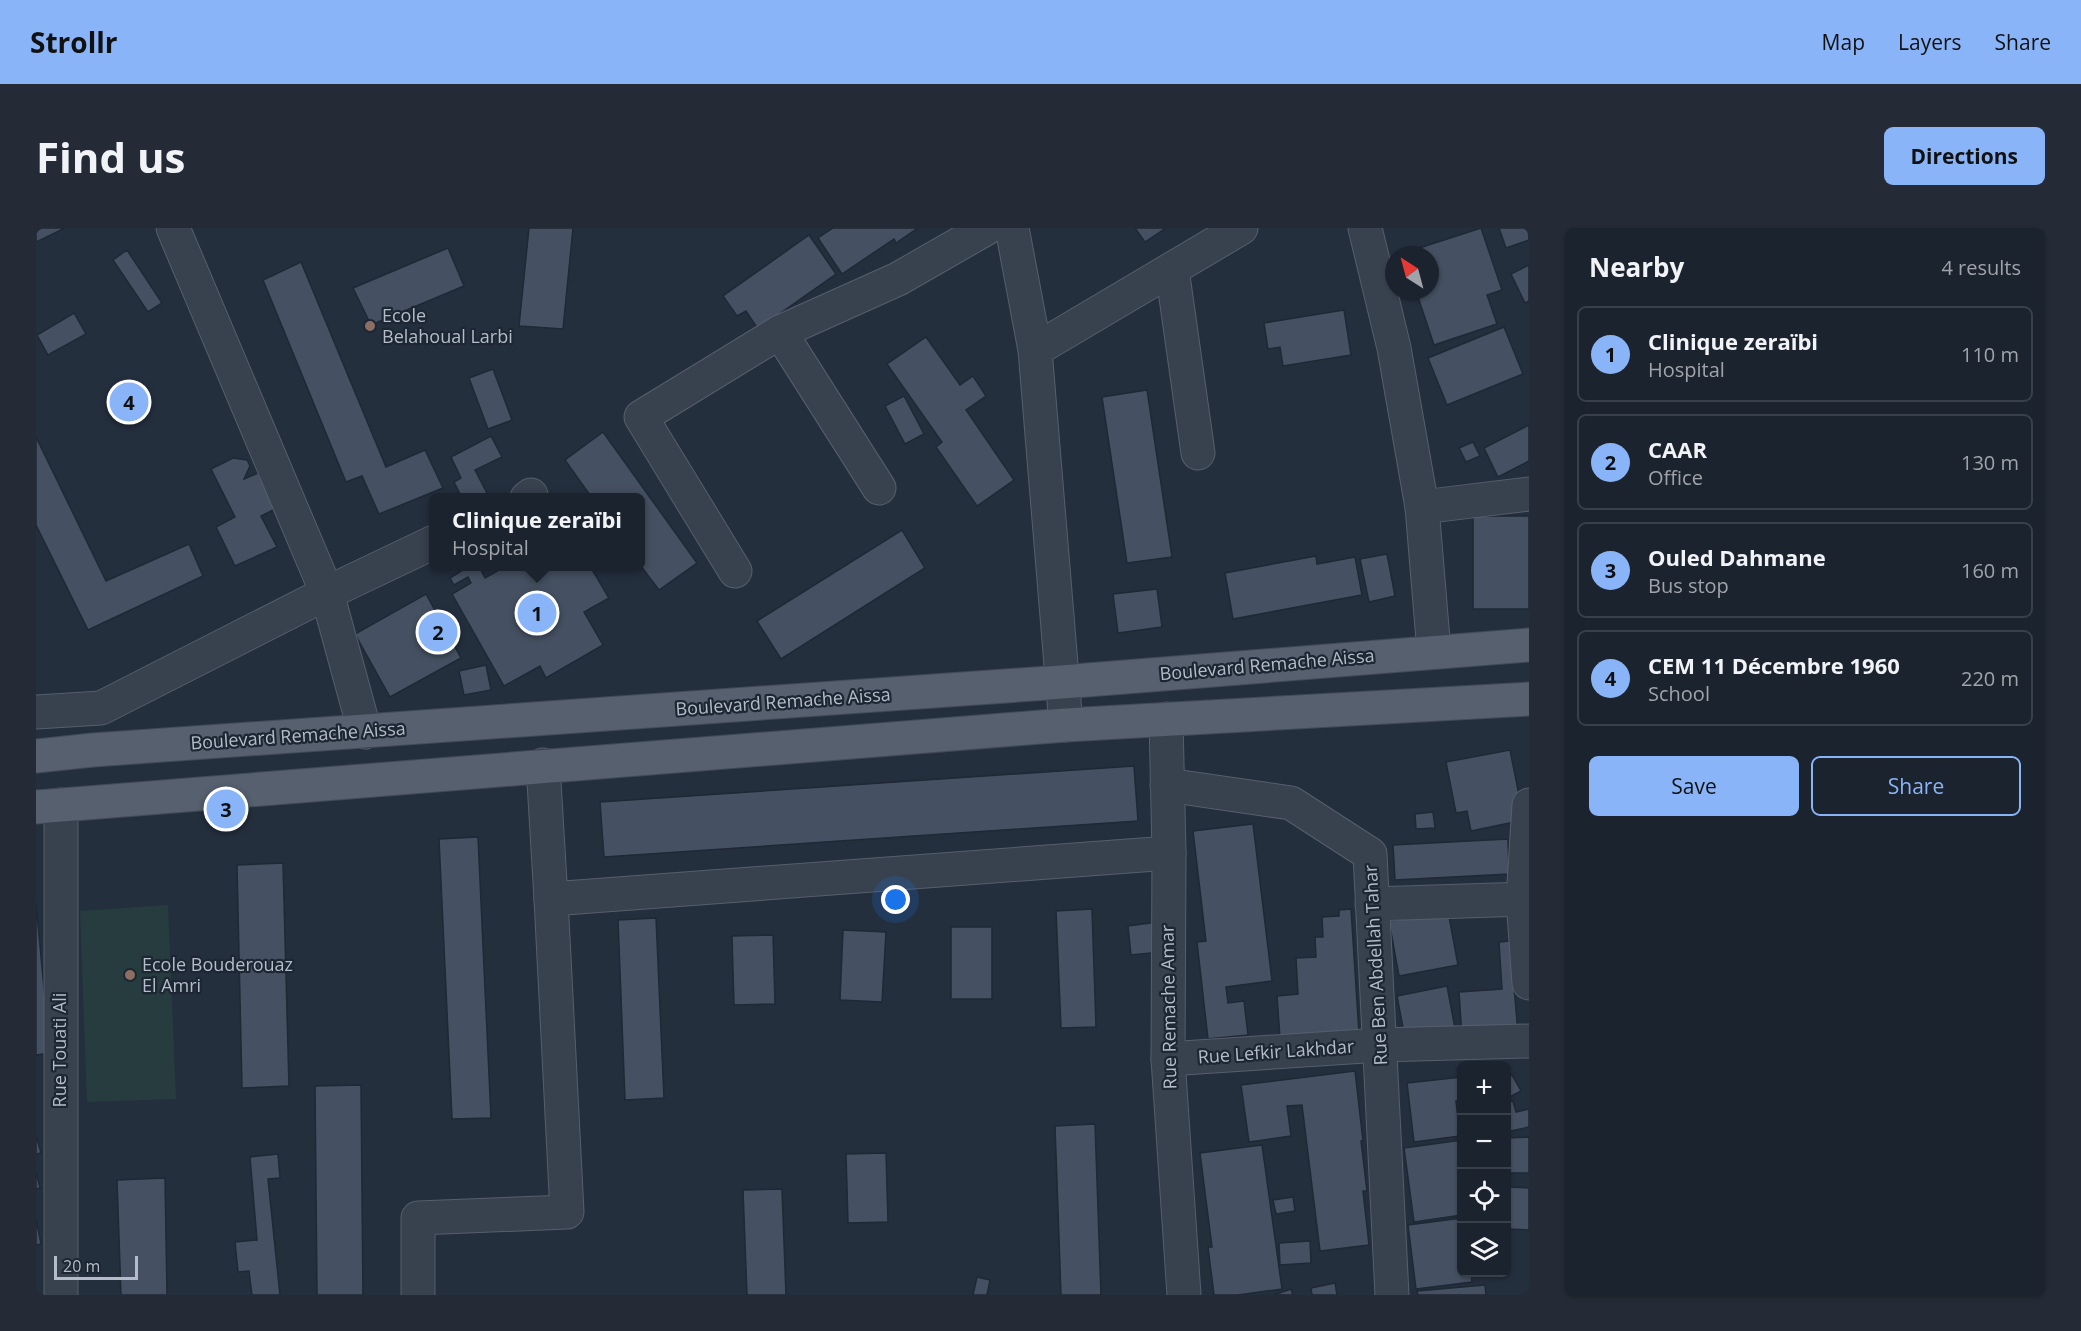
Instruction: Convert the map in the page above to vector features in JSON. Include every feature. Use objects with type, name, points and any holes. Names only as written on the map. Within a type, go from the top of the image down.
[{"type":"main road","name":"Boulevard Remache Aissa","points":[[36,756],[93,750],[1062,682],[1529,645]]},
{"type":"main road","points":[[48,806],[1066,725],[1529,699]]},
{"type":"street","points":[[173,228],[327,593],[365,732]]},
{"type":"street","points":[[735,571],[641,417],[780,332],[898,279],[987,228]]},
{"type":"street","points":[[1012,228],[1035,350],[1066,725]]},
{"type":"street","points":[[1035,350],[1241,228]]},
{"type":"street","points":[[1365,228],[1394,348],[1422,507],[1434,652]]},
{"type":"street","points":[[1172,269],[1198,453]]},
{"type":"street","points":[[780,332],[795,382],[879,488]]},
{"type":"street","points":[[1422,507],[1529,494]]},
{"type":"street","points":[[36,712],[100,708],[327,593],[429,544]]},
{"type":"street","points":[[93,750],[100,708]]},
{"type":"street","name":"Rue Remache Amar","points":[[1166,719],[1169,853],[1168,1059],[1184,1295]]},
{"type":"street","points":[[418,1295],[418,1218],[567,1212],[543,765]]},
{"type":"street","name":"Rue Ben Abdellah Tahar","points":[[1167,785],[1291,803],[1370,854],[1392,1295]]},
{"type":"street","points":[[1529,805],[1526,899],[1529,983]]},
{"type":"street","name":"Rue Touati Ali","points":[[48,806],[48,1068],[61,1295]]},
{"type":"street","points":[[551,899],[1169,853]]},
{"type":"street","points":[[1372,904],[1526,899]]},
{"type":"street","name":"Rue Lefkir Lakhdar","points":[[1168,1059],[1380,1044],[1529,1041]]},
{"type":"green space","points":[[168,905],[176,1099],[87,1102],[80,911]]},
{"type":"building","points":[[36,228],[65,228],[36,242]]},
{"type":"building","points":[[529,228],[573,228],[563,329],[519,326]]},
{"type":"building","points":[[833,228],[918,228],[896,243],[894,239],[842,274],[818,238]]},
{"type":"building","points":[[1135,228],[1166,228],[1145,242]]},
{"type":"building","points":[[1481,228],[1502,290],[1487,295],[1497,324],[1434,345],[1419,300],[1439,300],[1439,246],[1426,246]]},
{"type":"building","points":[[1499,228],[1528,228],[1529,240],[1506,248]]},
{"type":"building","points":[[809,235],[836,274],[758,329],[746,311],[737,316],[723,296]]},
{"type":"building","points":[[448,248],[464,286],[371,325],[353,288]]},
{"type":"building","points":[[127,250],[162,303],[148,312],[113,260]]},
{"type":"building","points":[[301,262],[386,467],[425,450],[443,488],[379,514],[362,476],[346,482],[263,280]]},
{"type":"building","points":[[1529,265],[1529,301],[1525,303],[1511,274]]},
{"type":"building","points":[[1344,310],[1351,355],[1283,366],[1280,347],[1268,349],[1264,323]]},
{"type":"building","points":[[74,313],[86,334],[48,355],[37,335]]},
{"type":"building","points":[[1504,327],[1523,374],[1447,405],[1428,358]]},
{"type":"building","points":[[926,337],[960,385],[973,376],[986,396],[966,410],[1014,480],[977,506],[936,447],[942,442],[887,364]]},
{"type":"building","points":[[493,369],[512,420],[488,429],[469,378]]},
{"type":"building","points":[[1147,390],[1172,557],[1127,563],[1102,397]]},
{"type":"building","points":[[904,396],[924,434],[905,444],[885,406]]},
{"type":"building","points":[[1529,425],[1529,461],[1498,477],[1484,448]]},
{"type":"building","points":[[603,432],[697,563],[659,590],[645,571],[645,493],[588,493],[565,460]]},
{"type":"building","points":[[491,436],[502,457],[475,470],[487,493],[460,493],[454,482],[461,478],[451,457]]},
{"type":"building","points":[[36,437],[106,581],[189,544],[203,576],[88,630],[36,525]]},
{"type":"building","points":[[1473,442],[1480,456],[1466,462],[1459,448]]},
{"type":"building","points":[[233,458],[247,460],[250,466],[244,479],[258,473],[275,509],[261,516],[277,547],[235,566],[216,527],[235,517],[211,469]]},
{"type":"building","points":[[1473,516],[1529,516],[1529,609],[1473,609]]},
{"type":"building","points":[[902,530],[925,568],[781,659],[757,621]]},
{"type":"building","points":[[1387,554],[1395,596],[1369,602],[1360,559]]},
{"type":"building","points":[[1316,556],[1317,564],[1355,557],[1362,595],[1233,619],[1225,573]]},
{"type":"building","points":[[461,571],[482,571],[485,578],[497,571],[593,571],[609,598],[584,612],[603,645],[546,678],[540,666],[504,686],[452,594],[471,583],[468,577],[454,585],[450,578]]},
{"type":"building","points":[[1157,589],[1162,627],[1118,633],[1113,594]]},
{"type":"building","points":[[426,594],[461,658],[390,697],[355,634]]},
{"type":"building","points":[[486,665],[491,690],[464,695],[459,671]]},
{"type":"building","points":[[1510,750],[1524,820],[1471,831],[1467,811],[1456,813],[1446,762]]},
{"type":"building","points":[[1134,766],[1138,821],[604,857],[600,802]]},
{"type":"building","points":[[1433,812],[1435,828],[1416,829],[1415,814]]},
{"type":"building","points":[[1253,824],[1272,981],[1226,987],[1228,1003],[1244,1001],[1248,1035],[1208,1039],[1197,942],[1206,941],[1193,831]]},
{"type":"building","points":[[478,837],[491,1118],[452,1119],[439,839]]},
{"type":"building","points":[[1508,839],[1509,874],[1395,880],[1393,845]]},
{"type":"building","points":[[283,863],[289,1086],[242,1088],[237,865]]},
{"type":"building","points":[[36,903],[50,1053],[36,1055]]},
{"type":"building","points":[[1092,909],[1096,1027],[1061,1028],[1056,911]]},
{"type":"building","points":[[1351,909],[1359,1033],[1280,1038],[1277,996],[1298,994],[1296,958],[1316,957],[1315,937],[1323,937],[1322,917],[1339,916],[1339,910]]},
{"type":"building","points":[[1448,911],[1458,965],[1399,976],[1389,921]]},
{"type":"building","points":[[656,918],[664,1098],[625,1100],[618,920]]},
{"type":"building","points":[[1158,922],[1161,952],[1131,955],[1128,926]]},
{"type":"building","points":[[951,927],[992,927],[992,999],[951,999]]},
{"type":"building","points":[[843,930],[886,932],[882,1002],[840,1000]]},
{"type":"building","points":[[773,935],[775,1004],[734,1005],[732,936]]},
{"type":"building","points":[[1510,941],[1518,1033],[1462,1037],[1459,992],[1502,989],[1499,942]]},
{"type":"building","points":[[1447,986],[1455,1028],[1405,1038],[1397,996]]},
{"type":"building","points":[[1355,1071],[1363,1141],[1361,1141],[1367,1191],[1363,1191],[1369,1245],[1320,1251],[1302,1105],[1287,1106],[1291,1136],[1249,1142],[1241,1085]]},
{"type":"building","points":[[1511,1076],[1521,1091],[1511,1096]]},
{"type":"building","points":[[1457,1078],[1457,1136],[1414,1142],[1407,1083]]},
{"type":"building","points":[[361,1085],[363,1295],[317,1295],[315,1086]]},
{"type":"building","points":[[1511,1101],[1513,1101],[1516,1112],[1529,1109],[1529,1127],[1511,1131]]},
{"type":"building","points":[[1095,1124],[1101,1295],[1061,1295],[1055,1126]]},
{"type":"building","points":[[36,1135],[41,1153],[36,1154]]},
{"type":"building","points":[[1529,1137],[1529,1173],[1511,1173],[1511,1138]]},
{"type":"building","points":[[1457,1141],[1457,1216],[1414,1222],[1404,1148]]},
{"type":"building","points":[[1262,1145],[1282,1289],[1238,1295],[1214,1295],[1208,1247],[1212,1247],[1200,1153]]},
{"type":"building","points":[[886,1153],[888,1222],[848,1223],[846,1154]]},
{"type":"building","points":[[278,1154],[280,1178],[268,1179],[280,1295],[252,1295],[249,1271],[238,1272],[235,1242],[257,1240],[250,1157]]},
{"type":"building","points":[[36,1171],[40,1188],[36,1189]]},
{"type":"building","points":[[165,1178],[167,1295],[121,1295],[117,1180]]},
{"type":"building","points":[[1511,1187],[1529,1188],[1529,1230],[1511,1229]]},
{"type":"building","points":[[782,1189],[786,1295],[747,1295],[743,1190]]},
{"type":"building","points":[[1293,1197],[1295,1211],[1276,1214],[1273,1200]]},
{"type":"building","points":[[36,1219],[41,1244],[36,1245]]},
{"type":"building","points":[[1457,1219],[1457,1277],[1472,1277],[1472,1282],[1416,1289],[1408,1225]]},
{"type":"building","points":[[1310,1241],[1311,1263],[1280,1265],[1279,1243]]},
{"type":"building","points":[[977,1277],[990,1280],[987,1295],[973,1295]]},
{"type":"building","points":[[1335,1283],[1337,1295],[1312,1295],[1311,1288]]},
{"type":"building","points":[[1485,1285],[1486,1295],[1418,1295],[1417,1291]]},
{"type":"building","points":[[1291,1289],[1293,1295],[1274,1295]]},
{"type":"place","name":"Ecole Belahoual Larbi","points":[[370,326]]},
{"type":"place","name":"CEM 11 Décembre 1960","points":[[129,402]]},
{"type":"place","name":"Clinique zeraïbi","points":[[537,613]]},
{"type":"place","name":"CAAR","points":[[438,632]]},
{"type":"place","name":"Ouled Dahmane","points":[[226,809]]},
{"type":"place","name":"Ecole Bouderouaz El Amri","points":[[130,975]]}]
